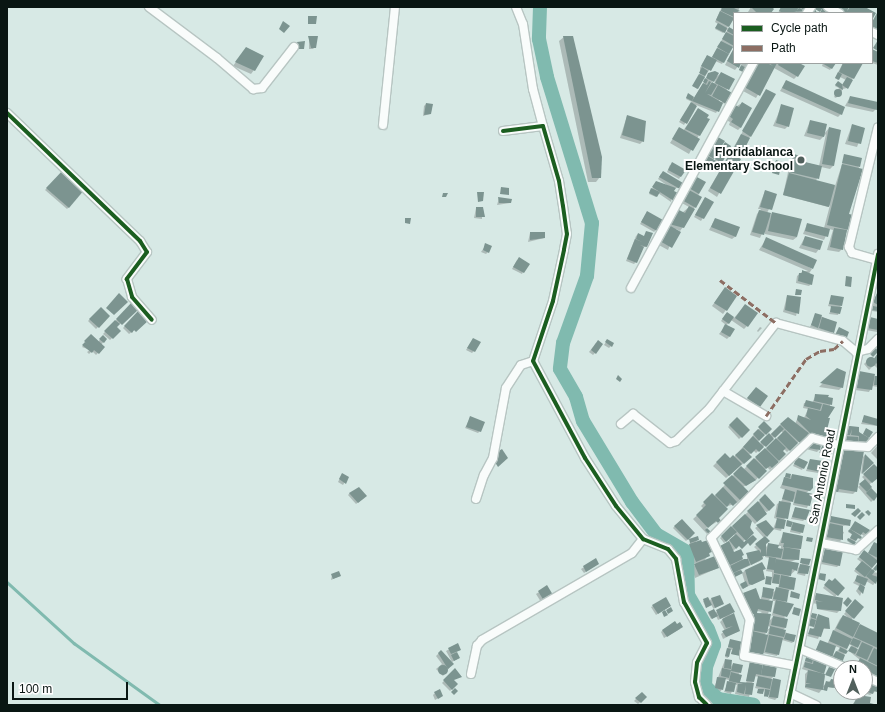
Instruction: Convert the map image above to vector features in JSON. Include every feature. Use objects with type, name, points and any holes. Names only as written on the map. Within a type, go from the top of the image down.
[{"type":"street","points":[[149,7],[217,58],[253,89],[262,88],[294,47]]},
{"type":"street","points":[[383,125],[395,7]]},
{"type":"street","points":[[516,7],[523,24],[533,89],[559,181],[567,234],[553,302],[533,361],[585,458],[616,506],[643,539],[668,549],[676,559],[684,602],[707,643],[697,663],[695,682],[700,697],[707,705]]},
{"type":"street","points":[[828,7],[837,12]]},
{"type":"street","points":[[631,288],[752,64]]},
{"type":"street","points":[[7,113],[140,241],[147,252],[127,278],[132,297],[152,320]]},
{"type":"street","points":[[503,131],[543,126]]},
{"type":"street","points":[[877,257],[852,253],[849,247],[878,127]]},
{"type":"street","name":"San Antonio Road","points":[[789,698],[821,543],[856,352],[877,257]]},
{"type":"street","points":[[621,424],[633,414],[670,443],[676,441],[710,408],[776,323],[843,341],[856,352],[868,348],[878,339]]},
{"type":"street","points":[[476,500],[484,475],[493,458],[506,388],[521,365],[533,361]]},
{"type":"street","points":[[723,391],[766,416]]},
{"type":"street","points":[[796,666],[744,656],[750,620],[711,538],[758,488],[812,438],[839,446],[868,447],[878,437]]},
{"type":"street","points":[[821,543],[856,550],[878,530]]},
{"type":"street","points":[[471,674],[477,646],[482,640],[632,553],[643,539]]},
{"type":"street","points":[[800,649],[833,663]]},
{"type":"street","points":[[789,698],[816,705]]},
{"type":"building","points":[[722,7],[732,7],[740,11],[733,12],[733,17],[721,11]]},
{"type":"building","points":[[751,7],[772,7],[774,9],[772,12],[756,12]]},
{"type":"building","points":[[781,7],[799,7],[797,10],[799,8],[805,11],[781,12],[779,11]]},
{"type":"building","points":[[800,7],[823,7],[820,12],[815,9],[816,12],[808,12]]},
{"type":"building","points":[[823,7],[830,12],[820,12]]},
{"type":"building","points":[[836,7],[849,7],[847,11],[850,7],[865,7],[876,13],[873,18],[873,12],[842,12]]},
{"type":"building","points":[[720,11],[733,18],[729,27],[716,20]]},
{"type":"building","points":[[877,13],[878,33],[873,30],[873,20]]},
{"type":"building","points":[[308,16],[317,16],[316,24],[308,24]]},
{"type":"building","points":[[283,21],[290,26],[284,33],[279,29]]},
{"type":"building","points":[[718,23],[727,28],[725,33],[715,28]]},
{"type":"building","points":[[729,27],[733,29],[733,34],[727,31]]},
{"type":"building","points":[[726,32],[733,36],[733,45],[722,39]]},
{"type":"building","points":[[308,36],[318,36],[316,48],[311,48]]},
{"type":"building","points":[[563,36],[573,36],[602,157],[601,178],[592,178]]},
{"type":"building","points":[[878,40],[878,51],[873,48]]},
{"type":"building","points":[[305,41],[304,49],[298,49],[297,42]]},
{"type":"building","points":[[721,41],[733,47],[729,54],[717,47]]},
{"type":"building","points":[[246,47],[264,56],[255,71],[235,62]]},
{"type":"building","points":[[717,48],[729,54],[724,63],[712,57]]},
{"type":"building","points":[[733,50],[733,64],[741,64],[739,68],[727,61]]},
{"type":"building","points":[[873,50],[878,52],[878,63],[873,61]]},
{"type":"building","points":[[707,55],[717,60],[711,71],[701,66]]},
{"type":"building","points":[[757,64],[769,64],[773,66],[770,64],[776,64],[760,96],[746,88],[746,84]]},
{"type":"building","points":[[801,64],[805,66],[798,77],[778,65]]},
{"type":"building","points":[[824,64],[835,64],[832,69]]},
{"type":"building","points":[[843,64],[862,64],[854,79],[839,72]]},
{"type":"building","points":[[741,65],[748,69],[746,73],[739,70]]},
{"type":"building","points":[[702,67],[708,71],[705,76],[699,73]]},
{"type":"building","points":[[715,71],[719,73],[714,82],[706,78],[708,73]]},
{"type":"building","points":[[721,72],[735,79],[729,90],[715,83]]},
{"type":"building","points":[[838,72],[842,74],[839,80],[835,78]]},
{"type":"building","points":[[699,74],[705,77],[698,89],[692,86]]},
{"type":"building","points":[[847,77],[853,80],[848,89],[842,85]]},
{"type":"building","points":[[705,78],[708,80],[706,84],[703,82]]},
{"type":"building","points":[[786,80],[845,107],[842,115],[782,88]]},
{"type":"building","points":[[709,81],[711,82],[705,93],[712,82],[717,85],[711,95],[707,94],[723,103],[719,112],[692,101],[703,83],[707,85]]},
{"type":"building","points":[[838,81],[842,84],[843,90],[835,85]]},
{"type":"building","points":[[718,85],[734,94],[728,105],[712,96]]},
{"type":"building","points":[[766,89],[776,94],[751,137],[742,131]]},
{"type":"building","points":[[838,89],[841,90],[841,96],[838,97],[835,96],[834,93],[835,90]]},
{"type":"building","points":[[688,93],[694,97],[692,101],[686,98]]},
{"type":"building","points":[[850,96],[878,102],[877,110],[848,103]]},
{"type":"building","points":[[691,102],[697,106],[687,124],[680,120]]},
{"type":"building","points":[[742,102],[752,108],[741,128],[731,122],[733,119],[729,116],[735,105],[739,107]]},
{"type":"building","points":[[426,103],[433,104],[431,114],[424,115]]},
{"type":"building","points":[[781,104],[794,108],[789,127],[776,123]]},
{"type":"building","points":[[698,108],[709,115],[707,118],[710,119],[700,136],[685,129]]},
{"type":"building","points":[[627,115],[646,121],[644,142],[622,135]]},
{"type":"building","points":[[810,120],[827,124],[824,137],[807,133]]},
{"type":"building","points":[[852,124],[865,128],[861,144],[848,141]]},
{"type":"building","points":[[679,127],[700,139],[693,151],[672,139]]},
{"type":"building","points":[[829,127],[841,130],[834,166],[822,164]]},
{"type":"building","points":[[741,134],[750,138],[741,156],[732,152]]},
{"type":"building","points":[[716,136],[725,141],[714,159],[706,154]]},
{"type":"building","points":[[725,142],[731,146],[729,151],[722,147]]},
{"type":"building","points":[[722,148],[728,152],[722,163],[715,159]]},
{"type":"building","points":[[730,153],[741,159],[721,194],[710,188]]},
{"type":"building","points":[[794,154],[803,157],[802,160],[793,158]]},
{"type":"building","points":[[844,154],[862,158],[860,167],[842,163]]},
{"type":"building","points":[[706,155],[721,164],[718,170],[702,161]]},
{"type":"building","points":[[792,159],[822,166],[819,179],[789,172]]},
{"type":"building","points":[[776,160],[782,162],[779,175],[772,173]]},
{"type":"building","points":[[672,162],[686,170],[681,177],[668,170]]},
{"type":"building","points":[[842,164],[863,169],[849,214],[853,215],[849,230],[827,225]]},
{"type":"building","points":[[64,169],[85,189],[69,208],[46,188]]},
{"type":"building","points":[[663,171],[683,183],[680,189],[659,177]]},
{"type":"building","points":[[789,173],[835,185],[829,207],[783,195]]},
{"type":"building","points":[[695,176],[706,182],[699,194],[689,188]]},
{"type":"building","points":[[656,181],[676,188],[674,191],[678,193],[674,201],[652,187]]},
{"type":"building","points":[[501,187],[509,188],[509,195],[500,194]]},
{"type":"building","points":[[651,188],[660,192],[657,197],[649,193]]},
{"type":"building","points":[[687,189],[702,197],[696,208],[682,200]]},
{"type":"building","points":[[765,190],[777,194],[772,210],[760,207]]},
{"type":"building","points":[[477,192],[484,192],[483,201],[478,202]]},
{"type":"building","points":[[443,193],[448,193],[446,197],[442,197]]},
{"type":"building","points":[[498,197],[512,199],[511,203],[499,203]]},
{"type":"building","points":[[705,197],[714,202],[704,219],[695,215]]},
{"type":"building","points":[[689,206],[695,209],[684,228],[669,224],[677,209],[685,213]]},
{"type":"building","points":[[476,207],[483,207],[485,217],[476,217]]},
{"type":"building","points":[[759,210],[771,213],[764,235],[752,232]]},
{"type":"building","points":[[647,211],[663,220],[657,231],[641,222]]},
{"type":"building","points":[[772,212],[802,219],[797,237],[768,231]]},
{"type":"building","points":[[405,218],[411,218],[410,224],[405,223]]},
{"type":"building","points":[[715,218],[740,227],[736,237],[711,227]]},
{"type":"building","points":[[807,223],[830,229],[828,237],[805,231]]},
{"type":"building","points":[[667,224],[681,232],[672,248],[658,240]]},
{"type":"building","points":[[834,228],[847,230],[843,250],[830,247]]},
{"type":"building","points":[[646,231],[653,233],[647,247],[640,245],[644,247],[637,263],[627,259],[635,239],[642,242],[636,239],[638,233],[644,236]]},
{"type":"building","points":[[530,232],[545,232],[545,238],[530,240]]},
{"type":"building","points":[[805,236],[823,241],[820,250],[802,245]]},
{"type":"building","points":[[766,237],[817,260],[813,269],[762,247]]},
{"type":"building","points":[[485,243],[492,246],[489,253],[483,250]]},
{"type":"building","points":[[519,257],[530,264],[524,273],[513,267]]},
{"type":"building","points":[[802,270],[814,275],[812,285],[798,281],[799,273],[802,273]]},
{"type":"building","points":[[846,276],[852,277],[851,287],[845,286]]},
{"type":"building","points":[[725,287],[737,296],[727,311],[714,303]]},
{"type":"building","points":[[796,289],[802,290],[801,295],[795,295]]},
{"type":"building","points":[[878,291],[878,305],[873,302]]},
{"type":"building","points":[[119,293],[128,302],[114,315],[106,308]]},
{"type":"building","points":[[787,295],[801,297],[799,314],[785,310]]},
{"type":"building","points":[[831,295],[844,297],[842,306],[829,304]]},
{"type":"building","points":[[132,302],[139,309],[122,325],[116,319]]},
{"type":"building","points":[[745,304],[758,313],[748,327],[735,318]]},
{"type":"building","points":[[831,306],[842,307],[840,314],[830,312]]},
{"type":"building","points":[[873,306],[878,307],[878,311],[872,310]]},
{"type":"building","points":[[101,307],[110,316],[99,328],[89,319]]},
{"type":"building","points":[[139,310],[149,320],[136,332],[134,330],[132,333],[124,326]]},
{"type":"building","points":[[727,312],[734,317],[729,324],[722,319]]},
{"type":"building","points":[[815,313],[822,315],[818,328],[811,325]]},
{"type":"building","points":[[822,317],[837,322],[834,333],[819,328]]},
{"type":"building","points":[[870,317],[878,319],[878,330],[867,328]]},
{"type":"building","points":[[115,320],[120,324],[117,327],[121,331],[113,339],[104,331]]},
{"type":"building","points":[[725,324],[735,329],[730,337],[721,332]]},
{"type":"building","points":[[839,327],[849,332],[846,340],[835,335]]},
{"type":"building","points":[[91,334],[105,347],[99,354],[94,350],[92,353],[82,345],[85,342],[91,347],[84,341]]},
{"type":"building","points":[[103,335],[107,339],[104,343],[99,339]]},
{"type":"building","points":[[473,338],[481,342],[475,352],[467,348]]},
{"type":"building","points":[[607,339],[614,343],[612,347],[605,342]]},
{"type":"building","points":[[598,340],[603,344],[596,354],[591,350]]},
{"type":"building","points":[[875,346],[878,352],[873,357],[869,352]]},
{"type":"building","points":[[878,353],[878,365],[873,360]]},
{"type":"building","points":[[871,357],[876,362],[871,367],[866,362]]},
{"type":"building","points":[[837,368],[846,372],[843,388],[820,383]]},
{"type":"building","points":[[859,371],[875,374],[872,390],[857,388]]},
{"type":"building","points":[[618,375],[622,379],[620,382],[616,379]]},
{"type":"building","points":[[875,376],[878,376],[878,385],[874,385]]},
{"type":"building","points":[[756,387],[768,396],[760,407],[747,398]]},
{"type":"building","points":[[815,394],[829,395],[828,397],[833,398],[832,405],[814,401]]},
{"type":"building","points":[[806,400],[822,404],[820,410],[804,406]]},
{"type":"building","points":[[823,404],[835,407],[828,418],[830,418],[827,430],[832,431],[830,438],[811,434],[797,420],[798,415],[811,420],[806,416],[808,408],[821,411]]},
{"type":"building","points":[[864,415],[878,419],[878,426],[862,422]]},
{"type":"building","points":[[470,416],[485,422],[481,432],[466,427]]},
{"type":"building","points":[[737,417],[750,430],[742,438],[729,425]]},
{"type":"building","points":[[788,417],[810,434],[800,443],[780,424]]},
{"type":"building","points":[[764,421],[772,429],[766,435],[758,427]]},
{"type":"building","points":[[780,425],[784,429],[775,438],[771,434]]},
{"type":"building","points":[[846,427],[859,427],[859,432],[869,438],[865,444],[858,444],[859,436],[851,435],[852,429],[850,435],[845,435]]},
{"type":"building","points":[[866,428],[873,432],[869,438],[863,434]]},
{"type":"building","points":[[758,429],[765,435],[759,441],[753,434]]},
{"type":"building","points":[[785,430],[798,443],[790,451],[777,438]]},
{"type":"building","points":[[769,433],[774,439],[766,447],[760,442]]},
{"type":"building","points":[[753,436],[764,447],[759,452],[756,449],[751,454],[743,447]]},
{"type":"building","points":[[844,436],[858,437],[858,441],[843,441]]},
{"type":"building","points":[[776,438],[786,448],[783,451],[786,454],[779,461],[766,448]]},
{"type":"building","points":[[809,442],[821,445],[820,450],[808,448]]},
{"type":"building","points":[[822,445],[833,448],[832,454],[821,451]]},
{"type":"building","points":[[743,448],[752,457],[744,464],[735,455]]},
{"type":"building","points":[[765,448],[779,462],[772,468],[770,466],[766,469],[755,457]]},
{"type":"building","points":[[842,448],[864,451],[857,492],[839,489],[838,492],[834,491]]},
{"type":"building","points":[[502,449],[508,458],[498,467],[493,459],[494,454]]},
{"type":"building","points":[[725,453],[730,458],[733,455],[742,464],[729,476],[716,462]]},
{"type":"building","points":[[865,454],[874,463],[862,474]]},
{"type":"building","points":[[797,457],[808,462],[804,469],[794,464]]},
{"type":"building","points":[[754,458],[767,471],[759,479],[746,466]]},
{"type":"building","points":[[810,459],[823,461],[821,472],[807,469]]},
{"type":"building","points":[[874,464],[878,468],[878,478],[872,483],[863,474]]},
{"type":"building","points":[[741,466],[756,480],[746,486],[733,474]]},
{"type":"building","points":[[342,473],[349,477],[346,484],[339,479]]},
{"type":"building","points":[[786,473],[791,474],[790,478],[785,477]]},
{"type":"building","points":[[792,474],[813,478],[813,488],[810,491],[782,485],[784,477],[791,479]]},
{"type":"building","points":[[732,475],[749,492],[740,500],[723,483]]},
{"type":"building","points":[[865,479],[872,487],[867,492],[859,484]]},
{"type":"building","points":[[359,487],[367,496],[358,503],[349,493]]},
{"type":"building","points":[[723,487],[737,502],[733,506],[730,503],[727,507],[715,495]]},
{"type":"building","points":[[871,488],[878,495],[874,501],[866,493]]},
{"type":"building","points":[[785,489],[795,492],[793,502],[782,499]]},
{"type":"building","points":[[797,490],[813,494],[810,506],[794,503]]},
{"type":"building","points":[[712,493],[728,509],[719,518],[721,521],[718,523],[716,521],[708,528],[696,515],[706,505],[703,502]]},
{"type":"building","points":[[765,494],[775,505],[769,511],[759,500]]},
{"type":"building","points":[[758,501],[767,514],[757,522],[747,511]]},
{"type":"building","points":[[779,501],[791,503],[788,519],[776,517]]},
{"type":"building","points":[[846,504],[855,505],[855,509],[846,508]]},
{"type":"building","points":[[812,506],[816,507],[815,513],[810,512]]},
{"type":"building","points":[[795,507],[810,510],[806,520],[792,517]]},
{"type":"building","points":[[858,508],[861,511],[855,517],[851,514]]},
{"type":"building","points":[[868,510],[871,513],[869,516],[865,512]]},
{"type":"building","points":[[862,512],[865,515],[860,520],[857,517]]},
{"type":"building","points":[[745,514],[752,521],[750,528],[754,533],[746,541],[732,526]]},
{"type":"building","points":[[831,516],[851,520],[850,526],[830,522]]},
{"type":"building","points":[[777,518],[786,520],[784,529],[775,528]]},
{"type":"building","points":[[682,519],[695,533],[688,540],[674,526]]},
{"type":"building","points":[[766,520],[774,529],[767,537],[756,525]]},
{"type":"building","points":[[787,520],[793,522],[791,527],[786,526]]},
{"type":"building","points":[[855,521],[870,530],[867,535],[863,532],[861,535],[850,529]]},
{"type":"building","points":[[793,522],[805,525],[803,533],[791,530]]},
{"type":"building","points":[[829,523],[843,526],[843,540],[826,537]]},
{"type":"building","points":[[731,526],[737,532],[726,542],[721,536]]},
{"type":"building","points":[[707,528],[711,532],[709,534],[705,530]]},
{"type":"building","points":[[850,529],[862,537],[861,539],[858,538],[856,541],[850,538],[852,534],[848,531]]},
{"type":"building","points":[[783,532],[803,536],[801,549],[783,547],[784,543],[781,543]]},
{"type":"building","points":[[736,534],[744,542],[753,535],[757,539],[750,546],[748,543],[742,549],[739,546],[736,549],[729,540]]},
{"type":"building","points":[[698,536],[699,540],[690,543],[689,539]]},
{"type":"building","points":[[765,536],[770,541],[766,544],[766,556],[762,556],[763,559],[751,565],[746,553],[759,550],[761,553],[761,550],[755,544]]},
{"type":"building","points":[[807,537],[813,538],[812,542],[806,541]]},
{"type":"building","points":[[848,538],[856,542],[854,545],[847,540]]},
{"type":"building","points":[[701,540],[702,542],[708,540],[712,552],[709,553],[710,556],[696,562],[689,544]]},
{"type":"building","points":[[729,541],[734,552],[741,549],[744,555],[742,556],[743,559],[730,565],[720,546]]},
{"type":"building","points":[[874,542],[878,544],[878,558],[868,553]]},
{"type":"building","points":[[768,543],[779,545],[778,548],[783,549],[781,558],[766,556]]},
{"type":"building","points":[[784,547],[800,550],[799,560],[782,559]]},
{"type":"building","points":[[825,548],[843,551],[840,566],[822,562]]},
{"type":"building","points":[[864,550],[878,561],[872,568],[859,557]]},
{"type":"building","points":[[715,556],[719,568],[699,575],[694,564]]},
{"type":"building","points":[[769,557],[776,558],[775,564],[776,559],[799,563],[797,571],[792,569],[791,576],[774,573],[774,570],[767,569]]},
{"type":"building","points":[[596,558],[599,564],[586,572],[583,566]]},
{"type":"building","points":[[801,558],[811,559],[809,565],[800,563]]},
{"type":"building","points":[[744,559],[748,559],[750,565],[733,573],[730,566]]},
{"type":"building","points":[[862,561],[872,569],[865,577],[855,569]]},
{"type":"building","points":[[762,562],[766,569],[763,570],[765,579],[752,585],[749,584],[745,570]]},
{"type":"building","points":[[878,563],[878,568],[876,571],[873,569]]},
{"type":"building","points":[[800,564],[810,566],[808,574],[798,573]]},
{"type":"building","points":[[872,569],[875,571],[872,575],[878,577],[876,584],[866,576]]},
{"type":"building","points":[[741,570],[743,573],[735,577],[733,573]]},
{"type":"building","points":[[339,571],[341,576],[333,579],[331,574]]},
{"type":"building","points":[[819,573],[826,574],[825,581],[818,579]]},
{"type":"building","points":[[774,574],[780,575],[779,584],[772,583]]},
{"type":"building","points":[[781,575],[796,578],[794,590],[779,587]]},
{"type":"building","points":[[857,575],[868,579],[865,586],[855,581]]},
{"type":"building","points":[[766,576],[772,577],[771,585],[765,584]]},
{"type":"building","points":[[835,578],[845,588],[838,596],[824,585],[829,579],[832,581]]},
{"type":"building","points":[[746,581],[748,586],[743,589],[740,584]]},
{"type":"building","points":[[860,584],[865,587],[863,594],[858,589]]},
{"type":"building","points":[[547,585],[553,595],[544,601],[538,591]]},
{"type":"building","points":[[763,587],[774,589],[772,599],[762,597]]},
{"type":"building","points":[[776,587],[789,590],[787,602],[773,599]]},
{"type":"building","points":[[756,588],[760,599],[773,601],[771,612],[758,609],[757,613],[771,614],[767,633],[750,630],[754,614],[750,615],[743,593]]},
{"type":"building","points":[[791,591],[800,594],[799,599],[790,597]]},
{"type":"building","points":[[816,593],[843,598],[841,611],[817,609],[816,601],[823,602],[815,600]]},
{"type":"building","points":[[720,595],[724,604],[715,608],[711,598]]},
{"type":"building","points":[[666,597],[671,606],[658,614],[652,605]]},
{"type":"building","points":[[708,597],[712,605],[706,608],[703,599]]},
{"type":"building","points":[[848,597],[852,601],[847,607],[843,603]]},
{"type":"building","points":[[855,599],[864,607],[854,619],[845,611]]},
{"type":"building","points":[[776,600],[794,604],[787,617],[773,613]]},
{"type":"building","points":[[730,603],[735,612],[720,619],[716,610]]},
{"type":"building","points":[[671,607],[673,611],[668,614],[666,610]]},
{"type":"building","points":[[794,607],[801,609],[799,616],[792,614]]},
{"type":"building","points":[[714,609],[718,616],[712,619],[708,612]]},
{"type":"building","points":[[665,610],[668,615],[664,617],[662,612]]},
{"type":"building","points":[[734,613],[740,631],[726,637],[722,631],[733,626],[726,628],[722,619]]},
{"type":"building","points":[[812,613],[817,614],[816,619],[810,617]]},
{"type":"building","points":[[818,614],[829,618],[830,629],[824,628],[821,637],[808,634],[810,628],[814,629]]},
{"type":"building","points":[[843,615],[860,623],[853,637],[836,628]]},
{"type":"building","points":[[773,616],[788,619],[786,628],[771,625]]},
{"type":"building","points":[[810,618],[816,620],[814,627],[808,625]]},
{"type":"building","points":[[675,621],[677,624],[680,622],[683,627],[667,637],[662,630]]},
{"type":"building","points":[[860,624],[878,633],[878,648],[854,637]]},
{"type":"building","points":[[770,626],[786,630],[784,637],[769,634]]},
{"type":"building","points":[[833,630],[852,639],[847,649],[829,641]]},
{"type":"building","points":[[752,631],[768,635],[763,655],[747,652]]},
{"type":"building","points":[[786,633],[796,635],[794,642],[784,639]]},
{"type":"building","points":[[769,635],[783,638],[779,655],[765,652]]},
{"type":"building","points":[[853,638],[861,641],[858,648],[850,644]]},
{"type":"building","points":[[730,639],[743,642],[740,656],[731,654],[733,648],[728,647]]},
{"type":"building","points":[[820,640],[836,646],[832,658],[815,652]]},
{"type":"building","points":[[862,642],[873,647],[867,660],[856,655]]},
{"type":"building","points":[[458,643],[461,650],[451,654],[448,648]]},
{"type":"building","points":[[851,646],[858,649],[855,654],[848,651]]},
{"type":"building","points":[[840,647],[848,651],[846,654],[839,651]]},
{"type":"building","points":[[727,648],[731,649],[729,657],[725,656]]},
{"type":"building","points":[[874,648],[878,650],[878,666],[873,664],[873,660],[868,660]]},
{"type":"building","points":[[441,650],[454,664],[448,669],[438,653]]},
{"type":"building","points":[[836,651],[845,655],[843,660],[832,659]]},
{"type":"building","points":[[457,652],[460,658],[454,661],[451,655]]},
{"type":"building","points":[[807,654],[814,656],[812,663],[805,661]]},
{"type":"building","points":[[814,657],[828,661],[824,674],[804,667],[805,662],[813,664]]},
{"type":"building","points":[[725,659],[732,660],[731,669],[724,668]]},
{"type":"building","points":[[750,661],[763,663],[761,675],[756,674],[754,682],[746,681]]},
{"type":"building","points":[[733,663],[743,665],[741,673],[731,671]]},
{"type":"building","points":[[763,663],[777,666],[775,677],[761,675]]},
{"type":"building","points":[[873,664],[878,667],[878,679],[873,677]]},
{"type":"building","points":[[443,665],[448,670],[443,675],[438,670]]},
{"type":"building","points":[[829,667],[833,668],[831,677],[825,675]]},
{"type":"building","points":[[455,668],[462,677],[454,680],[458,684],[452,690],[443,680]]},
{"type":"building","points":[[722,668],[731,670],[729,678],[721,676]]},
{"type":"building","points":[[808,670],[825,674],[823,690],[805,687],[806,684],[811,684],[806,683]]},
{"type":"building","points":[[731,672],[742,675],[740,682],[754,683],[752,695],[745,694],[746,685],[744,694],[737,692],[738,684],[743,684],[729,681]]},
{"type":"building","points":[[758,676],[772,679],[770,689],[756,686]]},
{"type":"building","points":[[717,677],[726,678],[723,690],[715,688]]},
{"type":"building","points":[[773,678],[781,680],[778,698],[769,697]]},
{"type":"building","points":[[831,679],[833,679],[833,688],[828,687],[827,691],[823,690],[826,681],[830,682]]},
{"type":"building","points":[[727,681],[736,683],[734,692],[725,691]]},
{"type":"building","points":[[873,683],[878,685],[877,692],[874,691],[873,694]]},
{"type":"building","points":[[455,688],[458,691],[454,695],[451,692]]},
{"type":"building","points":[[440,689],[443,696],[438,699],[434,692]]},
{"type":"building","points":[[758,689],[764,689],[763,694],[757,693]]},
{"type":"building","points":[[765,689],[770,690],[768,697],[764,696]]},
{"type":"building","points":[[642,692],[647,697],[641,703],[635,698]]},
{"type":"building","points":[[856,700],[870,700],[870,703],[878,705],[853,705]]},
{"type":"waterway","points":[[540,7],[539,39],[547,77],[592,223],[587,276],[563,343],[560,369],[576,397],[583,421],[632,502],[656,534],[687,552],[688,595],[708,629],[714,645],[706,667],[705,686],[718,699],[754,705]]},
{"type":"waterway","points":[[7,582],[74,643],[160,705]]},
{"type":"marked path","points":[[720,280],[776,323]]},
{"type":"marked path","points":[[766,416],[806,359],[820,351],[834,349],[843,341]]},
{"type":"cycle path","points":[[7,113],[140,241],[147,252],[127,279],[132,297],[152,320]]},
{"type":"cycle path","points":[[503,131],[543,126],[559,181],[567,234],[553,301],[533,361],[585,458],[616,506],[643,539],[668,549],[676,559],[684,602],[707,643],[697,663],[695,682],[699,697],[707,705]]},
{"type":"cycle path","points":[[788,705],[878,254]]},
{"type":"place","name":"Floridablanca Elementary School","points":[[801,160]]}]
